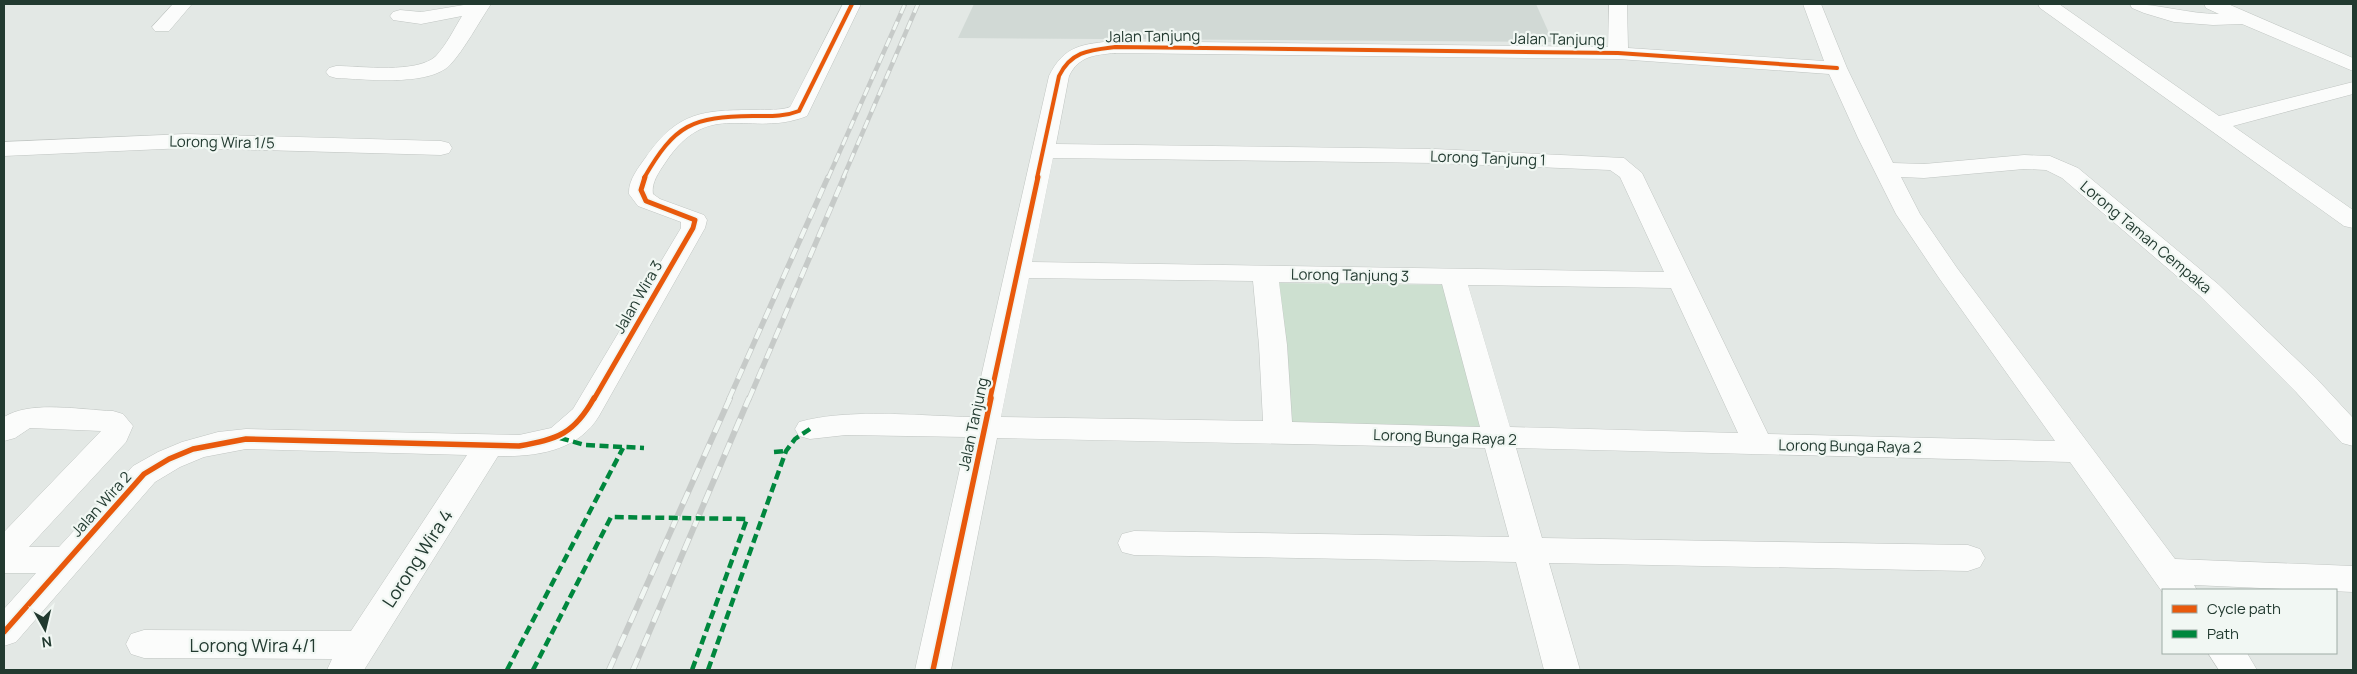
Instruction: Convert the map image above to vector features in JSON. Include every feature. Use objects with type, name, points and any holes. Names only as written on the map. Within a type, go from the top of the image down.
[{"type":"street","points":[[162,27],[183,4]]},
{"type":"street","name":"Jalan Wira 3","points":[[246,439],[519,446],[560,438],[572,430],[594,399],[693,228],[695,220],[687,214],[646,203],[642,197],[640,190],[643,181],[665,144],[683,128],[701,119],[784,116],[799,112],[852,4]]},
{"type":"street","points":[[1618,4],[1618,53]]},
{"type":"street","points":[[1812,4],[1837,68],[1908,214],[1928,245],[2081,452],[2173,581],[2353,579]]},
{"type":"street","points":[[2041,4],[2353,221]]},
{"type":"street","points":[[2139,4],[2163,14],[2187,18],[2247,18]]},
{"type":"street","points":[[2213,4],[2353,65]]},
{"type":"street","points":[[400,16],[420,18],[480,6]]},
{"type":"street","points":[[336,72],[427,70],[441,63],[480,6]]},
{"type":"street","points":[[420,18],[413,32],[462,32]]},
{"type":"street","name":"Jalan Tanjung","points":[[933,670],[1059,76],[1065,62],[1082,52],[1100,49],[1219,48],[1618,53],[1837,68]]},
{"type":"street","points":[[2214,124],[2353,88]]},
{"type":"street","name":"Lorong Wira 1/5","points":[[4,149],[186,141],[441,148]]},
{"type":"street","name":"Lorong Tanjung 1","points":[[1043,151],[1435,156],[1616,163],[1630,173],[1758,444]]},
{"type":"street","name":"Lorong Taman Cempaka","points":[[1885,170],[1924,171],[2024,162],[2050,163],[2070,173],[2209,290],[2306,385],[2353,436]]},
{"type":"street","name":"Lorong Tanjung 3","points":[[1018,270],[1681,280]]},
{"type":"street","points":[[1265,273],[1273,345],[1278,432]]},
{"type":"street","points":[[1453,276],[1562,670]]},
{"type":"street","points":[[4,431],[23,419],[35,418],[113,421],[118,426],[115,435],[4,553]]},
{"type":"street","name":"Lorong Bunga Raya 2","points":[[810,429],[846,426],[1278,432],[2081,452]]},
{"type":"street","name":"Jalan Wira 2","points":[[4,632],[144,474],[186,450],[216,442],[246,439]]},
{"type":"street","name":"Lorong Wira 4","points":[[353,658],[489,446]]},
{"type":"street","points":[[1134,544],[1968,558]]},
{"type":"street","points":[[4,560],[66,560]]},
{"type":"street","name":"Lorong Wira 4/1","points":[[144,644],[353,658]]},
{"type":"street","points":[[2227,654],[2239,670]]},
{"type":"shaded area","points":[[974,4],[1536,4],[1553,42],[958,38]]},
{"type":"green space","points":[[1275,283],[1446,285],[1480,428],[1288,424]]},
{"type":"railway","points":[[828,178],[905,4]]},
{"type":"railway","points":[[843,178],[918,4]]},
{"type":"railway","points":[[729,399],[828,177]]},
{"type":"railway","points":[[749,399],[844,177]]},
{"type":"railway","points":[[609,670],[730,398]]},
{"type":"railway","points":[[633,670],[749,398]]},
{"type":"marked path","points":[[708,670],[786,451],[795,439],[810,429]]},
{"type":"marked path","points":[[560,438],[585,445],[644,448]]},
{"type":"marked path","points":[[507,670],[623,448]]},
{"type":"marked path","points":[[774,452],[786,451]]},
{"type":"marked path","points":[[533,670],[611,517],[747,519],[692,670]]},
{"type":"cycle path","points":[[4,632],[144,474],[169,459],[193,449],[246,439],[519,446],[555,439],[569,431],[584,416],[693,228],[695,220],[652,204],[643,198],[641,186],[651,167],[674,136],[685,127],[696,122],[709,118],[780,116],[799,111],[852,4]]},
{"type":"cycle path","points":[[933,670],[1059,76],[1063,67],[1074,55],[1088,50],[1115,47],[1618,53],[1837,68]]}]
